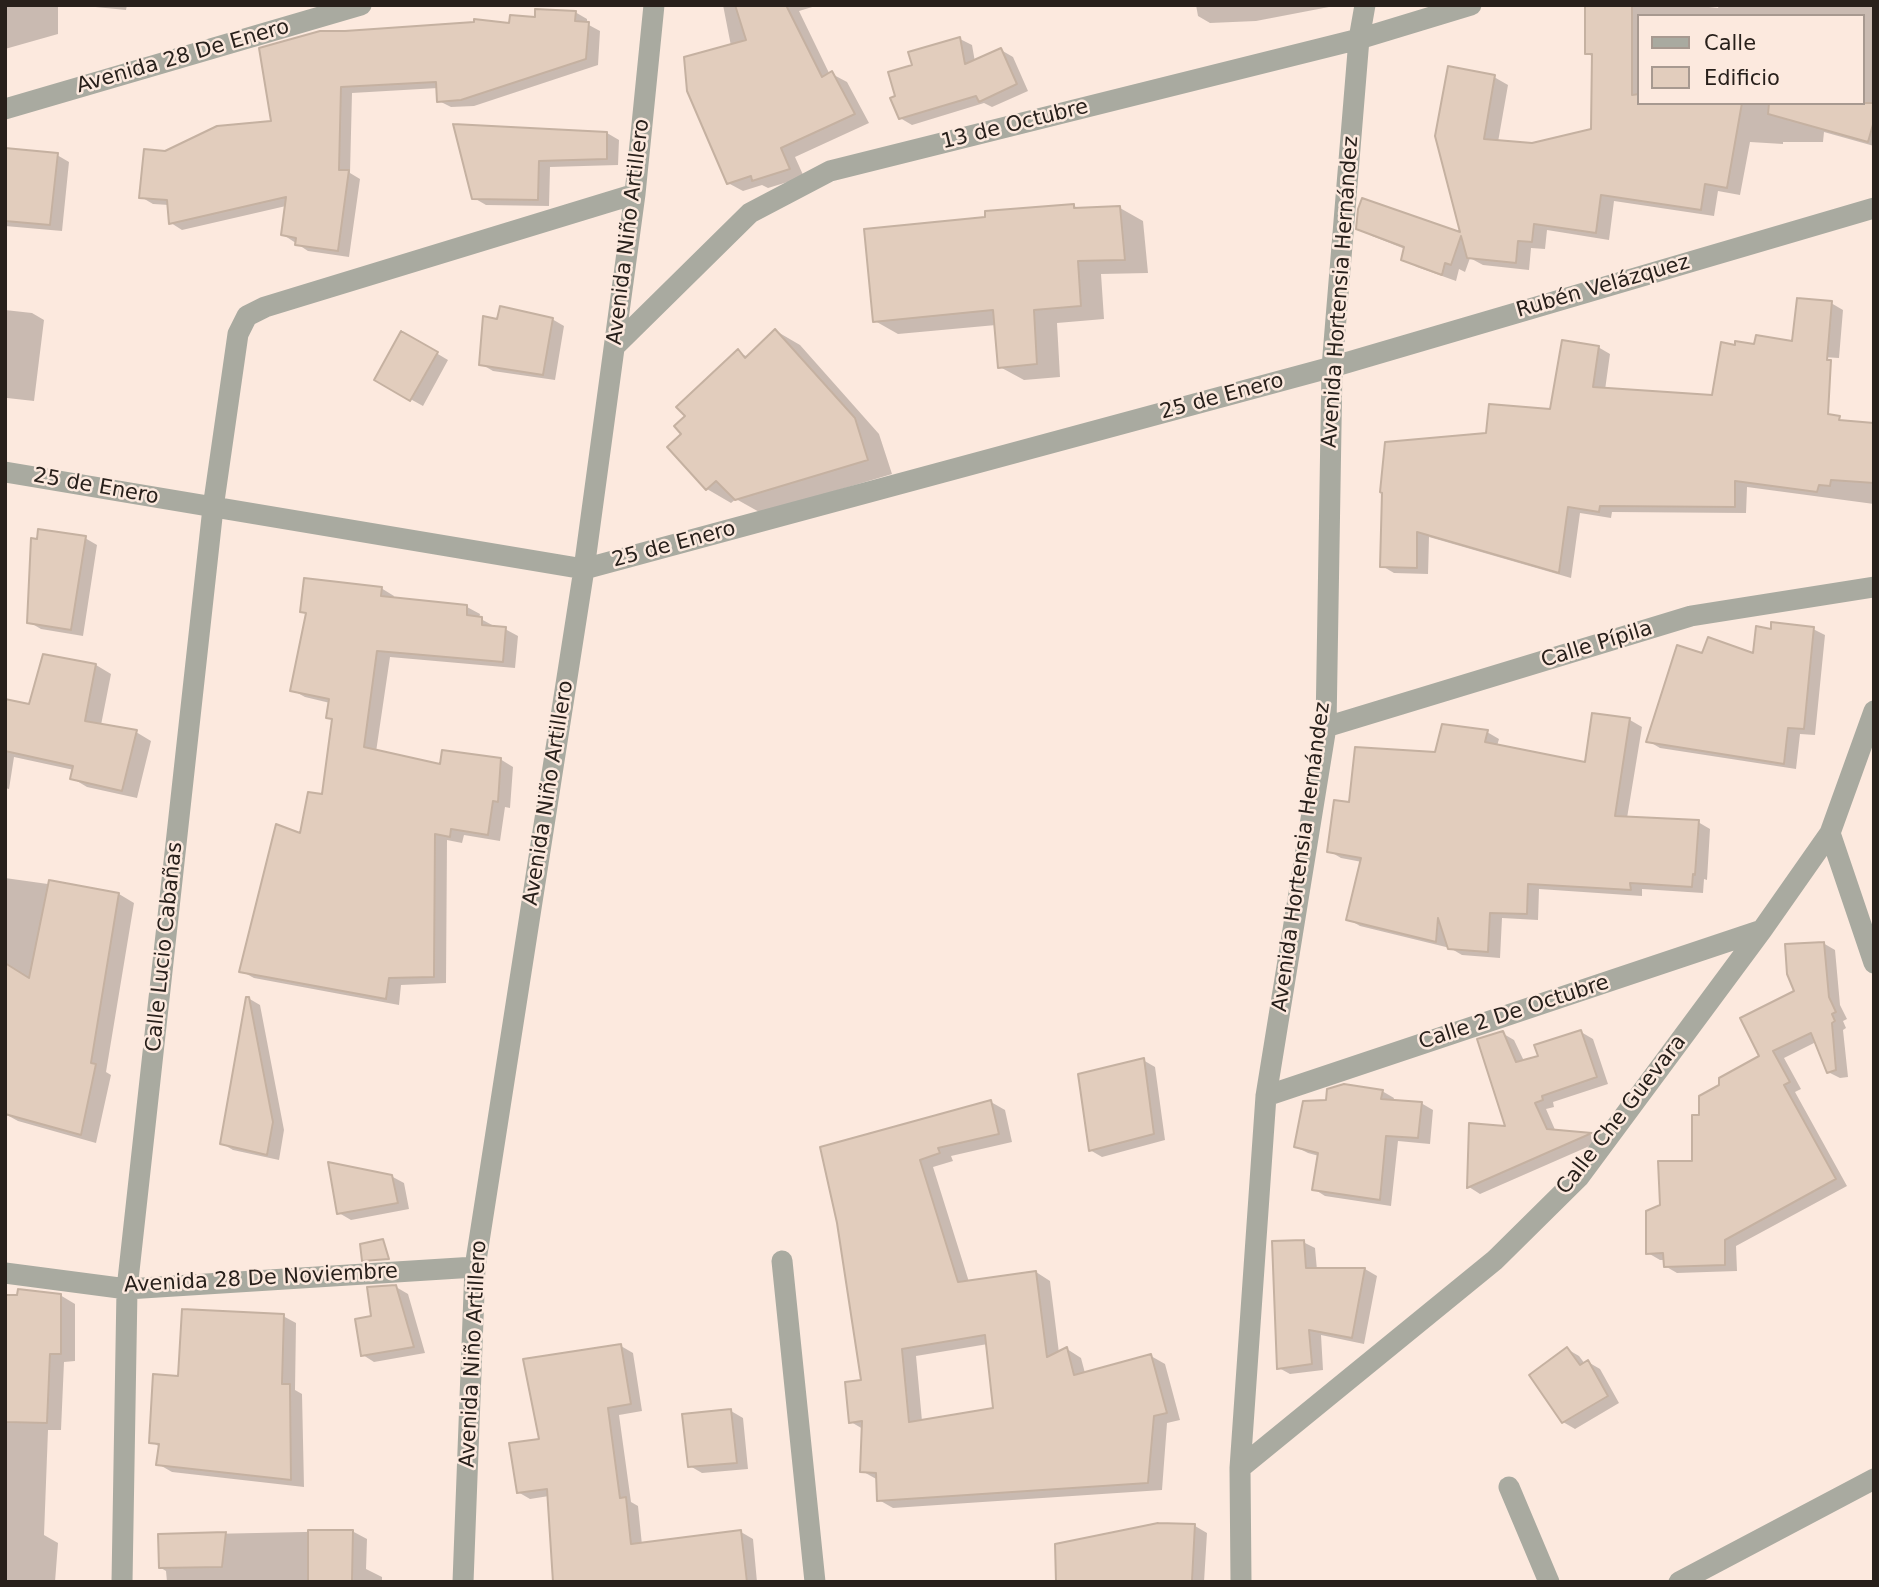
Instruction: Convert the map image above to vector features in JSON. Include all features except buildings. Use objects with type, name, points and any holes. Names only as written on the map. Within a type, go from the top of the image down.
[{"type":"street","name":"Avenida 28 De Enero","points":[[5,109],[361,5]]},
{"type":"street","name":"Avenida Niño Artillero","points":[[463,1582],[475,1267],[584,569],[635,194],[654,5]]},
{"type":"street","name":"Avenida Hortensia Hernández","points":[[1241,1582],[1240,1468],[1266,1096],[1326,727],[1332,367],[1359,39],[1365,5]]},
{"type":"street","name":"13 de Octubre","points":[[615,346],[750,213],[830,171],[1359,39],[1471,5]]},
{"type":"street","name":"Calle Lucio Cabañas","points":[[122,1582],[127,1289],[213,508],[237,334],[247,316],[265,307],[635,194]]},
{"type":"street","name":"Rubén Velázquez","points":[[1332,367],[1874,208]]},
{"type":"street","name":"25 de Enero","points":[[5,472],[584,569],[1332,367]]},
{"type":"street","name":"Calle Pípila","points":[[1326,727],[1691,617],[1874,587]]},
{"type":"street","name":"Calle Che Guevara","points":[[1240,1468],[1495,1260],[1579,1177],[1762,930],[1830,832],[1874,711]]},
{"type":"street","points":[[1830,832],[1874,963]]},
{"type":"street","name":"Calle 2 De Octubre","points":[[1266,1096],[1762,930]]},
{"type":"street","points":[[782,1261],[815,1582]]},
{"type":"street","name":"Avenida 28 De Noviembre","points":[[5,1273],[127,1289],[475,1267]]},
{"type":"street","points":[[1679,1582],[1874,1479]]},
{"type":"street","points":[[1510,1487],[1549,1582]]}]
